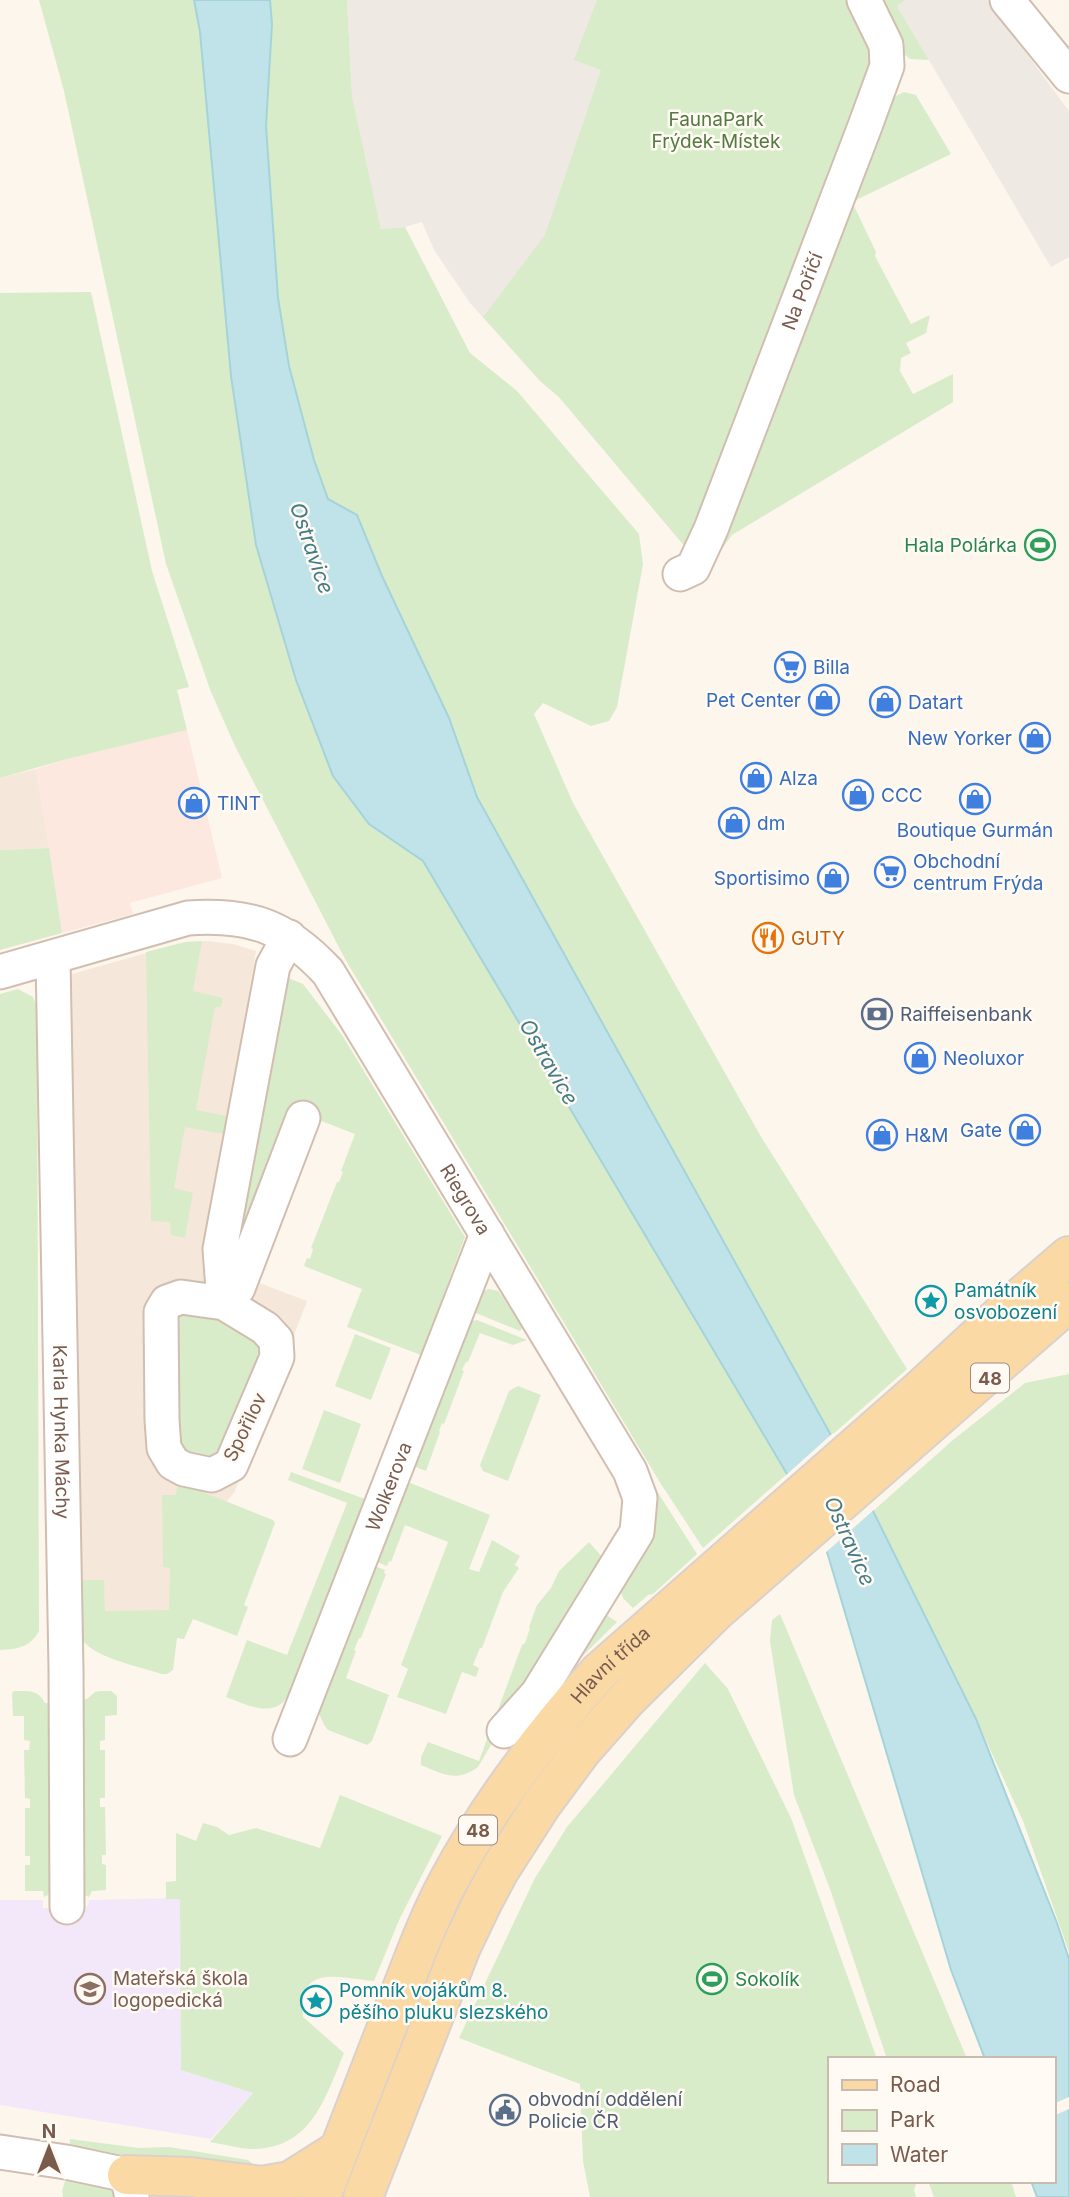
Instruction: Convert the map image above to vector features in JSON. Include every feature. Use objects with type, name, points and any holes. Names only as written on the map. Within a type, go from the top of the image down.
[{"type":"main road","name":"48","points":[[1034,1318],[1069,1245]]},
{"type":"main road","name":"48","points":[[929,1404],[1034,1318],[1069,1256]]},
{"type":"main road","name":"48","points":[[929,1404],[1034,1318],[1069,1302]]},
{"type":"main road","name":"Hlavní třída","points":[[321,2197],[425,1931],[465,1851],[509,1782],[552,1725],[599,1672],[712,1574],[929,1404]]},
{"type":"main road","name":"Hlavní třída","points":[[363,2197],[461,1947],[499,1871],[542,1804],[582,1750],[627,1699],[929,1404]]},
{"type":"main road","points":[[129,2186],[191,2177],[262,2186],[290,2181],[339,2150]]},
{"type":"street","name":"Na Poříčí","points":[[680,574],[693,568],[711,529],[887,66],[886,45],[864,0]]},
{"type":"street","points":[[1007,0],[1069,76]]},
{"type":"street","name":"Riegrova","points":[[0,972],[188,918],[226,917],[261,923],[289,937],[310,953],[328,972],[630,1471],[640,1498],[636,1532],[538,1693],[504,1731]]},
{"type":"street","points":[[224,1303],[220,1249],[273,966],[289,937]]},
{"type":"street","name":"Karla Hynka Máchy","points":[[53,958],[66,1669],[67,1907]]},
{"type":"street","points":[[224,1303],[238,1287],[303,1118]]},
{"type":"street","name":"Wolkerova","points":[[290,1739],[487,1234]]},
{"type":"street","name":"Spořilov","points":[[181,1297],[224,1303],[265,1328],[276,1340],[277,1357],[231,1465],[212,1475],[184,1469],[173,1463],[164,1448],[161,1312],[167,1302],[181,1297]]},
{"type":"street","points":[[0,2152],[66,2162],[129,2186]]},
{"type":"shaded area","name":"FaunaPark Frýdek-Místek","points":[[347,0],[850,0],[687,549],[559,397],[540,381],[470,303],[434,250],[422,222],[381,230],[352,96]]},
{"type":"shaded area","points":[[906,0],[987,0],[1069,111],[1069,257],[1051,267],[897,6]]},
{"type":"shaded area","points":[[187,730],[222,878],[130,903],[133,914],[62,933],[36,769]]},
{"type":"shaded area","points":[[36,769],[49,848],[0,850],[0,778]]},
{"type":"shaded area","points":[[185,942],[233,944],[256,951],[204,1242],[227,1243],[249,1279],[307,1301],[234,1493],[170,1567],[171,1612],[104,1613],[75,1580],[72,974]]},
{"type":"shaded area","name":"Mateřská škola logopedická","points":[[180,1898],[181,2070],[253,2093],[211,2139],[0,2105],[0,1900],[43,1900],[43,1908],[88,1906],[89,1900]]},
{"type":"green space","points":[[39,0],[194,0],[200,32],[231,376],[256,545],[296,680],[333,776],[369,824],[423,861],[787,1474],[703,1548],[661,1484],[345,959],[235,746],[211,692],[166,564],[64,91]]},
{"type":"green space","points":[[270,0],[347,0],[352,96],[381,229],[405,227],[470,353],[517,391],[639,534],[643,564],[617,707],[609,721],[591,726],[543,703],[534,714],[573,803],[760,1135],[907,1369],[831,1436],[477,797],[449,718],[382,576],[357,515],[328,499],[314,460],[289,366],[278,298],[266,126],[272,24]]},
{"type":"green space","name":"FaunaPark Frýdek-Místek","points":[[597,0],[850,0],[878,52],[687,549],[559,397],[540,381],[483,317],[545,235],[601,70],[574,60]]},
{"type":"green space","points":[[873,0],[906,0],[897,6],[929,60],[910,59],[904,54]]},
{"type":"green space","points":[[904,92],[916,95],[951,154],[852,202],[876,252],[875,256],[911,324],[930,315],[926,333],[906,343],[911,353],[901,358],[900,371],[913,394],[953,374],[953,402],[732,535],[719,553],[706,560],[882,109]]},
{"type":"green space","points":[[91,292],[152,571],[189,687],[177,690],[187,730],[0,778],[0,293]]},
{"type":"green space","points":[[49,848],[62,933],[0,950],[0,850]]},
{"type":"green space","points":[[202,941],[193,991],[223,998],[221,1007],[215,1007],[196,1110],[227,1116],[224,1134],[185,1127],[174,1188],[193,1193],[185,1238],[171,1235],[170,1222],[151,1221],[146,952],[185,942]]},
{"type":"green space","points":[[283,976],[303,984],[342,1035],[465,1237],[421,1355],[347,1327],[362,1289],[304,1266],[307,1258],[310,1259],[311,1248],[343,1172],[341,1171],[355,1134],[298,1112],[230,1263]]},
{"type":"green space","points":[[18,989],[33,997],[37,1007],[39,1631],[31,1641],[22,1646],[0,1650],[0,994]]},
{"type":"green space","points":[[489,1289],[498,1291],[502,1296],[522,1328],[520,1331],[471,1311],[481,1292]]},
{"type":"green space","points":[[204,1311],[238,1327],[265,1349],[226,1457],[179,1459],[168,1314]]},
{"type":"green space","points":[[477,1320],[527,1340],[513,1345],[480,1333],[462,1370],[464,1371],[426,1471],[411,1465],[467,1322]]},
{"type":"green space","points":[[355,1334],[391,1348],[371,1400],[335,1386]]},
{"type":"green space","points":[[1069,1374],[1069,1952],[1023,1821],[976,1719],[873,1511],[953,1440],[1025,1383]]},
{"type":"green space","points":[[518,1386],[541,1395],[508,1481],[483,1471],[480,1465],[509,1391]]},
{"type":"green space","points":[[324,1410],[361,1424],[340,1483],[302,1469]]},
{"type":"green space","points":[[291,1472],[365,1499],[289,1694],[276,1707],[260,1708],[226,1697],[247,1640],[287,1655],[347,1503],[288,1480]]},
{"type":"green space","points":[[403,1480],[490,1515],[469,1569],[479,1572],[492,1540],[520,1556],[515,1565],[519,1568],[503,1592],[473,1665],[479,1668],[476,1677],[462,1672],[446,1714],[397,1697],[408,1669],[401,1665],[448,1542],[405,1525],[391,1562],[389,1561],[387,1566],[372,1560]]},
{"type":"green space","points":[[178,1482],[275,1523],[244,1605],[248,1607],[237,1636],[193,1619],[184,1639],[177,1638],[173,1670],[162,1674],[104,1655],[85,1643],[80,1635],[77,1616],[76,1580],[104,1580],[105,1611],[169,1610],[170,1568],[163,1567],[162,1495],[176,1495]]},
{"type":"green space","points":[[655,1488],[697,1554],[653,1594],[633,1608],[623,1598],[618,1585],[642,1529]]},
{"type":"green space","points":[[589,1542],[602,1557],[478,1767],[456,1776],[421,1765],[421,1757],[428,1742],[479,1761],[537,1605],[551,1588],[559,1571]]},
{"type":"green space","points":[[372,1565],[385,1570],[386,1574],[354,1650],[356,1651],[346,1678],[389,1695],[372,1741],[367,1745],[328,1730],[318,1711]]},
{"type":"green space","points":[[780,1614],[966,2057],[886,2057],[830,1889],[794,1795],[770,1641],[772,1620]]},
{"type":"green space","points":[[602,1616],[608,1616],[617,1622],[540,1698]]},
{"type":"green space","name":"Sokolík","points":[[705,1663],[728,1689],[791,1818],[876,2057],[828,2057],[828,2183],[916,2183],[914,2190],[916,2197],[590,2197],[583,2161],[580,2084],[459,2038],[535,1878],[567,1827]]},
{"type":"green space","points":[[14,1691],[32,1692],[39,1695],[45,1703],[54,1704],[52,1893],[44,1897],[43,1891],[25,1891],[25,1865],[30,1865],[30,1856],[25,1856],[25,1808],[30,1808],[30,1799],[25,1798],[24,1750],[29,1750],[30,1741],[24,1740],[24,1716],[13,1716]]},
{"type":"green space","points":[[100,1691],[111,1691],[117,1696],[117,1715],[105,1716],[105,1740],[100,1741],[100,1750],[105,1750],[105,1798],[100,1798],[100,1807],[105,1807],[106,1855],[102,1855],[102,1864],[106,1865],[106,1890],[92,1891],[89,1897],[80,1893],[79,1699],[87,1699]]},
{"type":"green space","points":[[340,1795],[442,1836],[400,1918],[374,1981],[323,1978],[314,1981],[307,1988],[303,2000],[303,2017],[344,2053],[314,2118],[289,2140],[273,2146],[248,2149],[210,2142],[253,2093],[181,2070],[180,1899],[166,1899],[166,1882],[176,1881],[176,1833],[196,1841],[203,1823],[217,1827],[229,1835],[256,1828],[320,1848]]},
{"type":"green space","points":[[70,2139],[139,2148],[169,2147],[248,2160],[253,2164],[256,2178],[69,2149]]},
{"type":"green space","points":[[66,2178],[109,2185],[117,2197],[63,2197]]},
{"type":"green space","points":[[929,2183],[1012,2183],[1016,2197],[934,2197]]},
{"type":"water","name":"Ostravice","points":[[194,0],[270,0],[272,24],[266,126],[278,298],[289,366],[314,460],[328,499],[357,515],[382,576],[449,718],[477,797],[873,1511],[976,1719],[1069,1959],[1069,2197],[1037,2197],[1032,2183],[1055,2183],[1055,2057],[984,2057],[951,1970],[827,1552],[787,1474],[423,861],[369,824],[333,776],[296,680],[256,545],[231,376],[200,32]]},
{"type":"pier","points":[[833,1433],[876,1508],[824,1554],[785,1476]]},
{"type":"pier","points":[[1069,2097],[1069,2109],[1055,2115],[1055,2103]]},
{"type":"place","name":"Hala Polárka","points":[[1040,545]]},
{"type":"place","name":"Billa","points":[[790,667]]},
{"type":"place","name":"Pet Center","points":[[824,700]]},
{"type":"place","name":"Datart","points":[[885,702]]},
{"type":"place","name":"New Yorker","points":[[1035,738]]},
{"type":"place","name":"Alza","points":[[756,778]]},
{"type":"place","name":"CCC","points":[[858,795]]},
{"type":"place","name":"Boutique Gurmán","points":[[975,799]]},
{"type":"place","name":"TINT","points":[[194,803]]},
{"type":"place","name":"dm","points":[[734,823]]},
{"type":"place","name":"Obchodní centrum Frýda","points":[[890,872]]},
{"type":"place","name":"Sportisimo","points":[[833,878]]},
{"type":"place","name":"GUTY","points":[[768,938]]},
{"type":"place","name":"Raiffeisenbank","points":[[877,1014]]},
{"type":"place","name":"Neoluxor","points":[[920,1058]]},
{"type":"place","name":"Gate","points":[[1025,1130]]},
{"type":"place","name":"H&M","points":[[882,1135]]},
{"type":"place","name":"Památník osvobození","points":[[931,1301]]},
{"type":"place","name":"Sokolík","points":[[712,1979]]},
{"type":"place","name":"Mateřská škola logopedická","points":[[90,1989]]},
{"type":"place","name":"Pomník vojákům 8. pěšího pluku slezského","points":[[316,2001]]},
{"type":"place","name":"obvodní oddělení Policie ČR","points":[[505,2110]]}]
